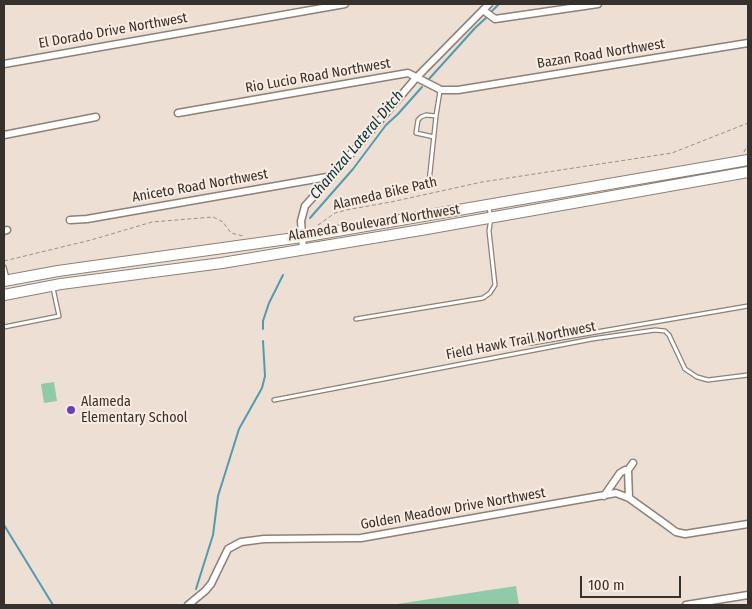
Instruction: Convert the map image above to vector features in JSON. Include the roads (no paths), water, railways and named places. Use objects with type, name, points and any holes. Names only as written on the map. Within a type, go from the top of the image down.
[{"type":"main road","name":"Alameda Boulevard Northwest","points":[[6,281],[58,271],[302,237],[748,160]]},
{"type":"main road","name":"Alameda Boulevard Northwest","points":[[4,295],[53,286],[222,263],[491,218],[748,172]]},
{"type":"street","name":"El Dorado Drive Northwest","points":[[4,64],[345,4]]},
{"type":"street","points":[[303,249],[301,220],[305,206],[416,78],[489,4]]},
{"type":"street","points":[[483,10],[495,19],[598,4]]},
{"type":"street","name":"Bazan Road Northwest","points":[[458,90],[748,43]]},
{"type":"street","name":"Rio Lucio Road Northwest","points":[[178,113],[408,73],[441,90],[458,90]]},
{"type":"street","points":[[4,135],[96,117]]},
{"type":"street","name":"Aniceto Road Northwest","points":[[70,220],[87,219],[333,176]]},
{"type":"street","points":[[604,496],[620,473],[628,470],[634,463]]},
{"type":"street","points":[[628,470],[630,498],[676,532],[685,534],[748,524]]},
{"type":"street","name":"Golden Meadow Drive Northwest","points":[[188,605],[196,602],[216,576],[228,549],[241,542],[273,538],[362,538],[616,493],[630,498]]},
{"type":"street","points":[[686,605],[748,595]]},
{"type":"lane","points":[[429,182],[436,116],[441,90]]},
{"type":"lane","points":[[434,137],[416,133],[418,120],[421,116],[436,116]]},
{"type":"lane","points":[[356,319],[477,299],[493,290],[495,284],[489,230],[491,218],[488,205]]},
{"type":"lane","points":[[4,267],[6,281]]},
{"type":"lane","points":[[4,327],[59,316],[53,286]]},
{"type":"lane","points":[[522,343],[532,344],[748,306]]},
{"type":"lane","name":"Field Hawk Trail Northwest","points":[[274,400],[592,339],[656,330],[665,331],[669,335],[685,369],[697,377],[708,380],[748,375]]},
{"type":"waterway","name":"Chamizal Lateral Ditch","points":[[492,11],[499,4]]},
{"type":"waterway","name":"Chamizal Lateral Ditch","points":[[429,79],[487,17]]},
{"type":"waterway","name":"Chamizal Lateral Ditch","points":[[310,218],[353,169],[386,125],[422,87]]},
{"type":"waterway","name":"Chamizal Lateral Ditch","points":[[263,329],[263,321],[269,303],[283,275]]},
{"type":"waterway","name":"Chamizal Lateral Ditch","points":[[196,589],[213,535],[218,496],[239,429],[262,388],[265,376],[263,341]]},
{"type":"waterway","points":[[4,525],[53,605]]},
{"type":"place","name":"Alameda Elementary School","points":[[71,410]]}]
